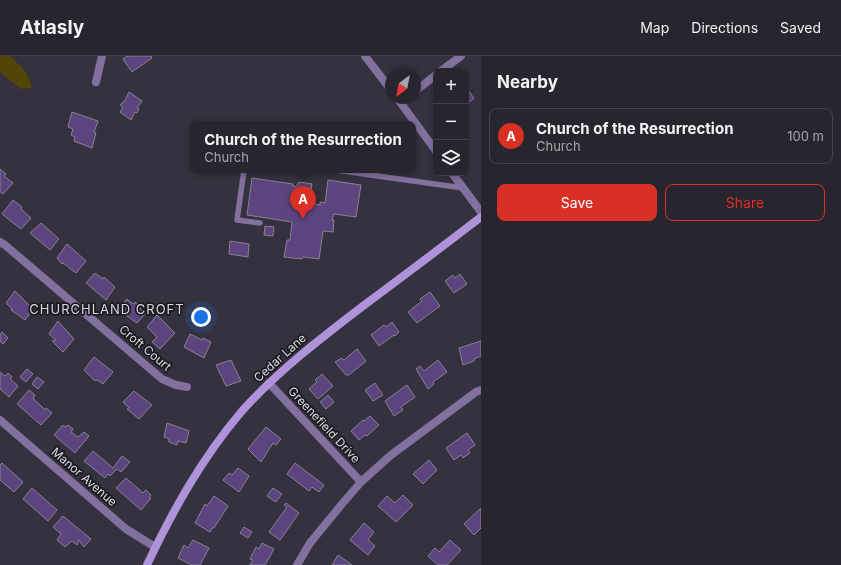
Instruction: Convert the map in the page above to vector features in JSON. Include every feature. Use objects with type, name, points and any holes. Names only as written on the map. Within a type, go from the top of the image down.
[{"type":"main road","name":"Cedar Lane","points":[[147,565],[178,503],[198,471],[242,411],[269,383],[308,348],[481,217]]},
{"type":"street","points":[[96,82],[102,56]]},
{"type":"street","points":[[365,56],[385,82]]},
{"type":"street","points":[[445,68],[461,56]]},
{"type":"street","points":[[421,86],[433,77]]},
{"type":"street","points":[[404,104],[416,121]]},
{"type":"street","points":[[416,121],[433,147]]},
{"type":"street","points":[[454,176],[481,212]]},
{"type":"street","name":"Croft Court","points":[[0,242],[162,379],[176,386],[187,387]]},
{"type":"street","name":"Greenefield Drive","points":[[269,383],[361,482]]},
{"type":"street","points":[[297,565],[310,543],[361,482],[391,455],[476,392],[481,390]]},
{"type":"street","name":"Manor Avenue","points":[[0,421],[126,529],[155,547]]},
{"type":"lane","points":[[244,173],[237,220],[260,223]]},
{"type":"lane","points":[[356,173],[463,188]]},
{"type":"shaded area","points":[[0,56],[10,56],[18,63],[24,70],[32,88],[21,89],[0,72]]},
{"type":"building","points":[[127,56],[151,56],[152,58],[132,72],[123,59]]},
{"type":"building","points":[[129,92],[142,101],[137,108],[139,109],[137,113],[135,112],[131,120],[120,112],[123,107],[120,105],[124,102]]},
{"type":"building","points":[[469,92],[474,98],[469,102]]},
{"type":"building","points":[[72,112],[98,121],[94,132],[96,133],[92,148],[74,141],[75,137],[71,135],[73,129],[68,127]]},
{"type":"building","points":[[0,169],[6,174],[4,176],[13,183],[3,194],[0,192]]},
{"type":"building","points":[[252,178],[293,184],[293,186],[296,187],[299,182],[312,184],[309,203],[320,205],[320,202],[325,203],[328,180],[361,185],[356,217],[334,214],[332,220],[334,220],[333,232],[323,231],[319,259],[284,257],[287,240],[290,240],[292,222],[247,215]]},
{"type":"building","points":[[13,200],[22,207],[21,209],[31,218],[21,229],[2,214]]},
{"type":"building","points":[[41,223],[59,239],[50,250],[30,233]]},
{"type":"building","points":[[265,226],[274,227],[273,236],[264,235]]},
{"type":"building","points":[[230,241],[249,244],[248,257],[229,254]]},
{"type":"building","points":[[67,244],[86,261],[76,273],[63,263],[62,264],[57,258]]},
{"type":"building","points":[[95,273],[103,279],[104,277],[115,287],[106,300],[86,283]]},
{"type":"building","points":[[460,274],[467,284],[454,293],[445,281],[453,275],[455,278]]},
{"type":"building","points":[[15,291],[33,309],[25,320],[11,310],[12,309],[6,303]]},
{"type":"building","points":[[430,292],[440,306],[417,323],[408,312],[422,301],[420,299]]},
{"type":"building","points":[[127,299],[133,304],[135,302],[145,314],[137,323],[117,309]]},
{"type":"building","points":[[157,315],[175,333],[160,349],[152,342],[157,337],[147,327]]},
{"type":"building","points":[[58,321],[74,339],[63,352],[52,341],[56,340],[49,334]]},
{"type":"building","points":[[392,322],[399,332],[379,346],[371,335],[384,325],[386,327]]},
{"type":"building","points":[[2,332],[8,338],[3,344],[0,341],[0,335]]},
{"type":"building","points":[[190,334],[202,340],[203,338],[211,342],[204,358],[184,347]]},
{"type":"building","points":[[481,341],[481,356],[474,359],[474,361],[463,365],[459,348]]},
{"type":"building","points":[[357,349],[366,361],[349,375],[346,375],[335,362],[342,358],[344,360]]},
{"type":"building","points":[[94,357],[113,372],[103,384],[97,380],[95,381],[84,370]]},
{"type":"building","points":[[231,360],[241,381],[226,386],[216,365]]},
{"type":"building","points":[[438,360],[447,372],[433,382],[434,384],[428,389],[416,369],[420,366],[424,371]]},
{"type":"building","points":[[27,369],[33,374],[26,382],[20,377]]},
{"type":"building","points":[[0,372],[5,376],[8,373],[12,377],[10,379],[18,386],[9,397],[0,389]]},
{"type":"building","points":[[322,374],[333,386],[318,399],[309,389],[317,382],[315,380]]},
{"type":"building","points":[[37,377],[44,382],[38,389],[32,384]]},
{"type":"building","points":[[375,383],[383,395],[373,401],[365,390]]},
{"type":"building","points":[[407,385],[415,397],[401,407],[403,410],[394,416],[385,401]]},
{"type":"building","points":[[29,390],[35,395],[33,398],[45,410],[46,408],[52,413],[41,425],[17,404]]},
{"type":"building","points":[[134,391],[152,405],[139,419],[127,409],[129,408],[123,402]]},
{"type":"building","points":[[328,395],[334,402],[326,409],[320,402]]},
{"type":"building","points":[[370,416],[379,425],[367,436],[365,435],[359,440],[351,431]]},
{"type":"building","points":[[167,423],[189,431],[186,443],[178,441],[177,445],[169,442],[169,439],[164,437]]},
{"type":"building","points":[[63,425],[66,427],[68,425],[73,429],[71,432],[78,437],[84,432],[89,436],[75,453],[54,435]]},
{"type":"building","points":[[266,427],[281,439],[276,445],[273,443],[261,462],[248,449]]},
{"type":"building","points":[[467,433],[475,445],[468,450],[470,453],[463,458],[461,455],[454,460],[446,448]]},
{"type":"building","points":[[93,451],[113,468],[122,456],[130,462],[121,472],[117,469],[110,476],[108,474],[105,478],[84,461]]},
{"type":"building","points":[[429,460],[437,470],[423,484],[413,474]]},
{"type":"building","points":[[2,463],[23,482],[14,492],[0,480],[0,465]]},
{"type":"building","points":[[295,463],[324,485],[319,492],[312,487],[309,491],[287,474]]},
{"type":"building","points":[[238,468],[249,476],[239,492],[223,480],[229,473],[232,475]]},
{"type":"building","points":[[126,478],[143,493],[146,490],[151,495],[149,497],[151,498],[141,510],[116,488]]},
{"type":"building","points":[[32,488],[57,510],[48,521],[23,499]]},
{"type":"building","points":[[273,488],[282,494],[276,502],[267,496]]},
{"type":"building","points":[[403,495],[413,505],[396,522],[378,506],[387,496],[395,503]]},
{"type":"building","points":[[214,496],[228,506],[210,532],[195,523],[205,504],[207,506]]},
{"type":"building","points":[[286,503],[299,513],[280,540],[269,532],[287,507],[284,505]]},
{"type":"building","points":[[481,508],[481,528],[474,535],[464,524]]},
{"type":"building","points":[[63,516],[91,539],[84,547],[79,540],[77,545],[72,541],[65,547],[57,540],[61,534],[53,527]]},
{"type":"building","points":[[364,523],[374,532],[368,540],[375,546],[368,555],[350,540]]},
{"type":"building","points":[[244,527],[252,532],[248,538],[240,533]]},
{"type":"building","points":[[193,540],[209,548],[200,565],[192,565],[178,558],[184,545],[188,548]]},
{"type":"building","points":[[450,540],[461,550],[447,565],[438,565],[428,556],[435,548],[439,552]]},
{"type":"building","points":[[262,543],[274,549],[265,565],[250,565],[253,560],[250,559],[256,547],[259,549]]},
{"type":"building","points":[[338,555],[352,565],[332,565]]},
{"type":"place","name":"Church of the Resurrection","points":[[303,219]]},
{"type":"district","name":"CHURCHLAND CROFT","points":[[107,309]]}]
